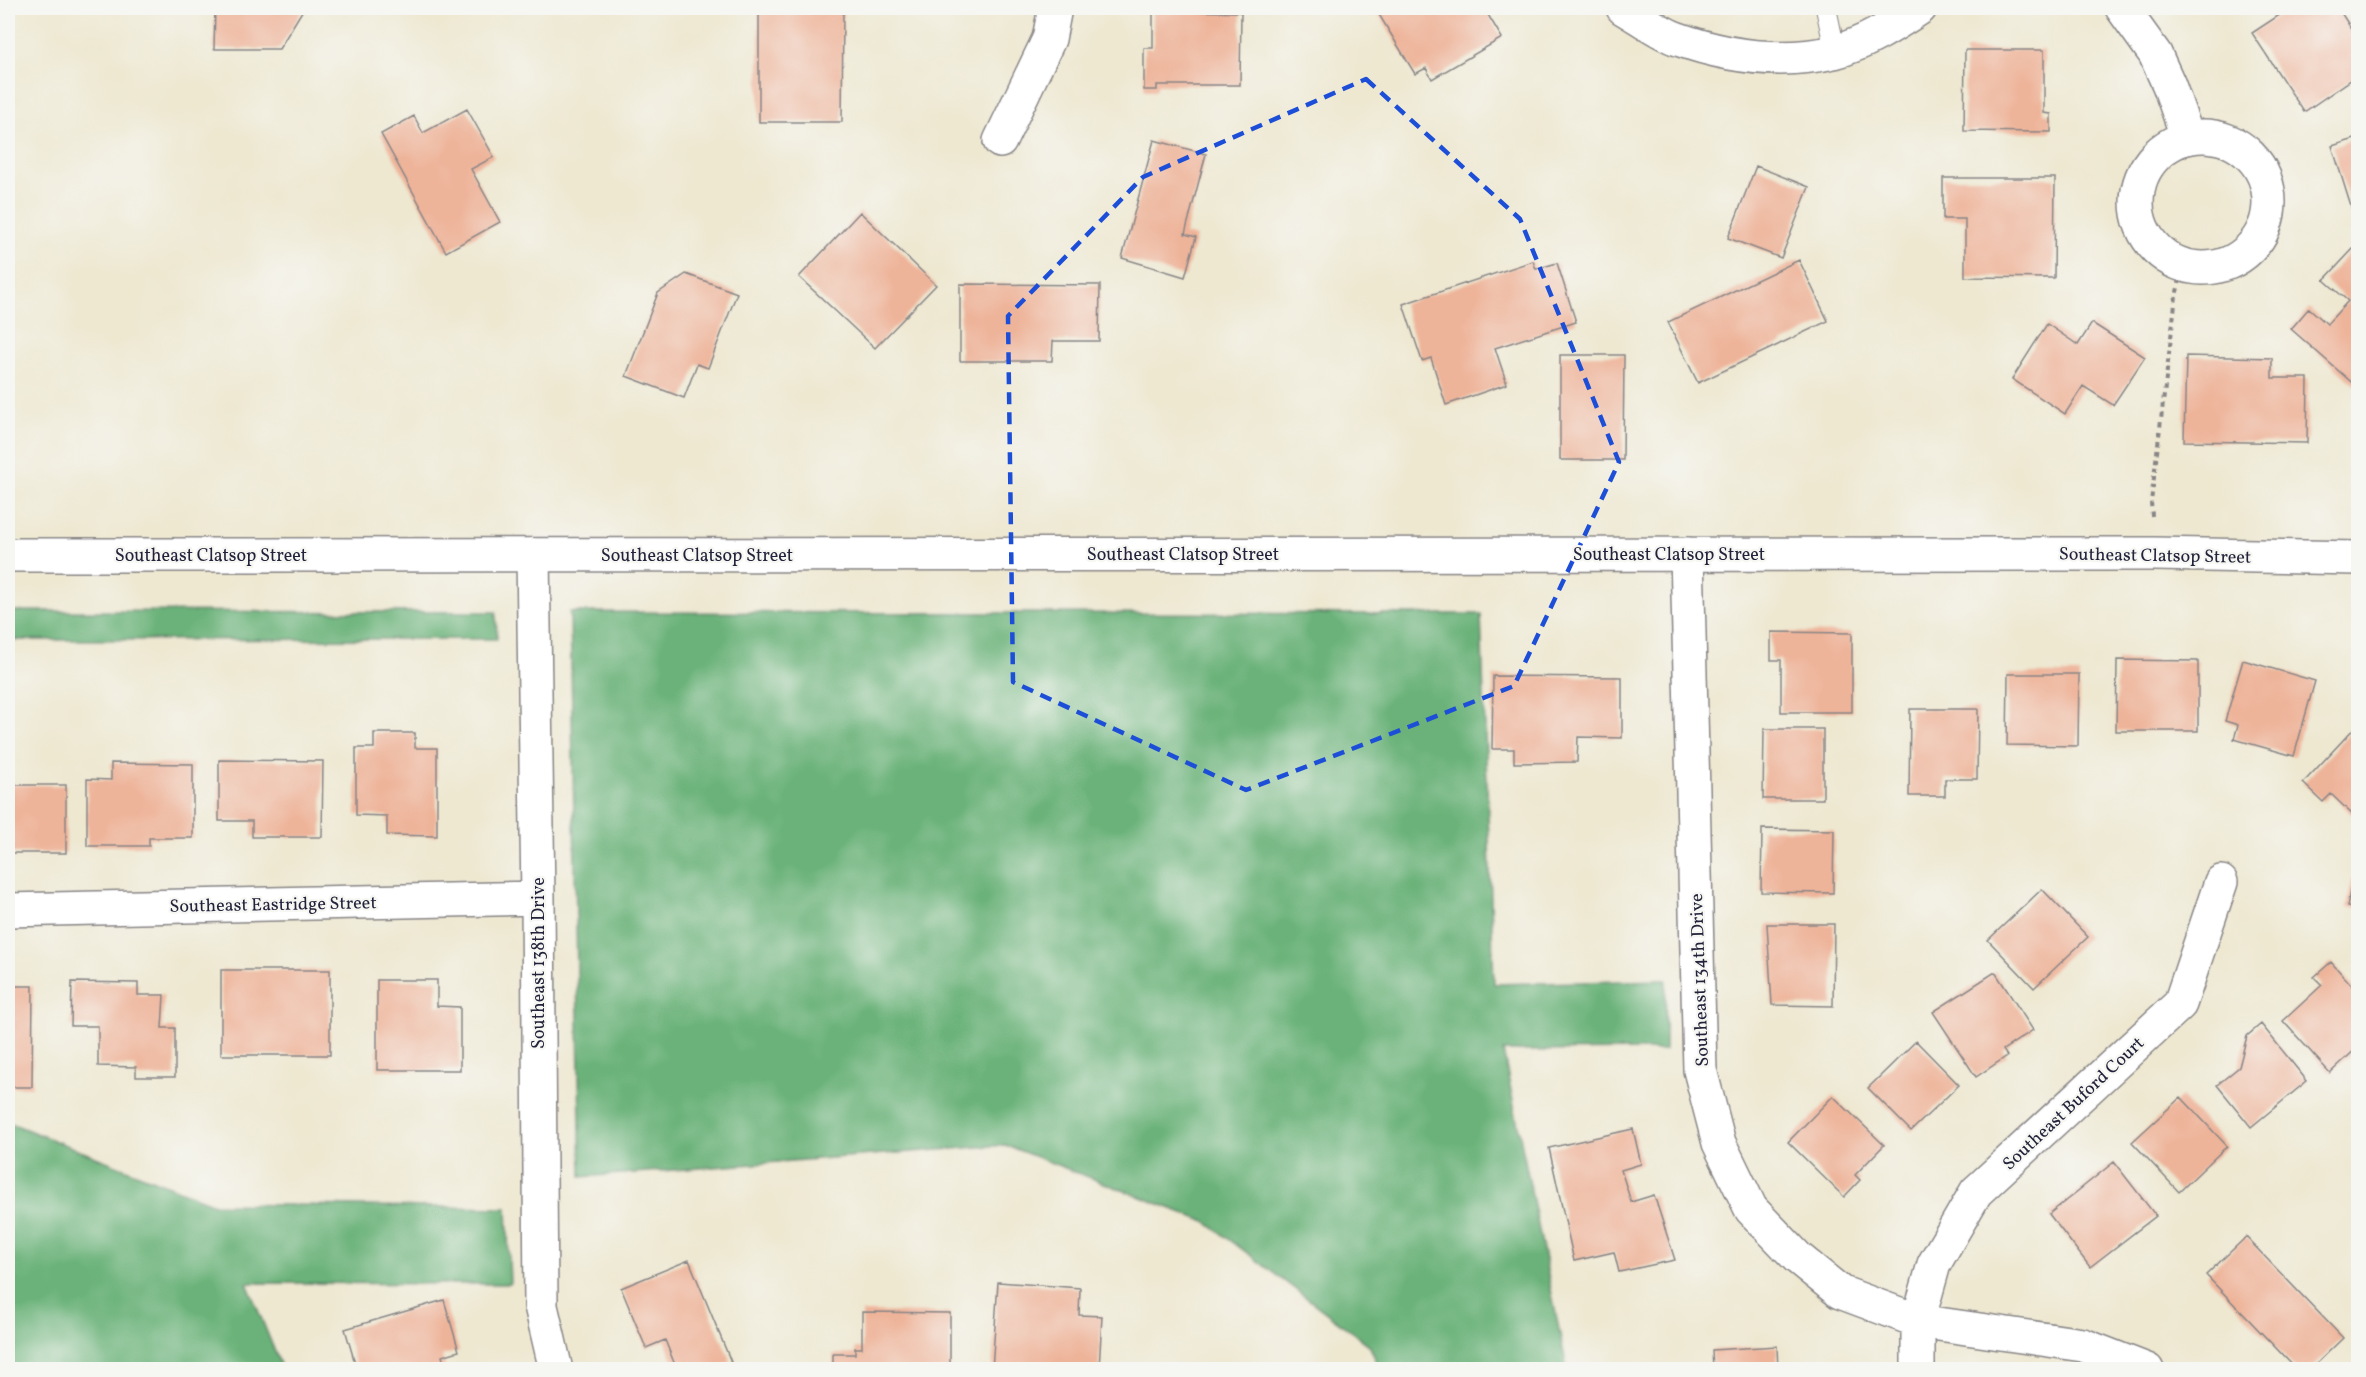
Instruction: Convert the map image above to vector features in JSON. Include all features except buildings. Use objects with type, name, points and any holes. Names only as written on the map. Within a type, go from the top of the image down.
[{"type":"street","points":[[1000,141],[1049,39],[1055,8]]},
{"type":"street","points":[[1623,8],[1673,37],[1735,54],[1779,59],[1835,51],[1883,32],[1920,8]]},
{"type":"street","points":[[2122,8],[2155,54],[2187,136]]},
{"type":"street","points":[[2187,136],[2230,140],[2255,159],[2267,180],[2269,218],[2259,240],[2232,263],[2206,270],[2183,267],[2147,242],[2136,215],[2138,181],[2156,153],[2187,136]]},
{"type":"street","name":"Southeast 134th Drive","points":[[1687,554],[1700,1070],[1719,1143],[1751,1209],[1798,1258],[1840,1292],[1918,1321],[2083,1345],[2146,1370]]},
{"type":"street","name":"Southeast Clatsop Street","points":[[8,555],[2154,554],[2358,558]]},
{"type":"street","name":"Southeast 138th Drive","points":[[533,555],[541,1306],[556,1370]]},
{"type":"street","name":"Southeast Buford Court","points":[[1918,1370],[1918,1321],[1934,1264],[1976,1192],[2180,1004],[2221,882]]},
{"type":"street","name":"Southeast Eastridge Street","points":[[8,910],[538,898]]},
{"type":"lane","points":[[1826,8],[1835,51]]},
{"type":"path","points":[[2151,502],[2176,296],[2183,267]]},
{"type":"highlighted area","points":[[1366,79],[1520,219],[1619,462],[1514,686],[1246,790],[1013,682],[1008,316],[1143,177]]},
{"type":"green space","points":[[8,611],[496,612],[497,639],[8,640]]},
{"type":"green space","points":[[570,612],[1481,614],[1494,984],[1666,980],[1665,1050],[1503,1051],[1567,1369],[1380,1369],[1369,1345],[1206,1222],[1005,1145],[581,1177]]},
{"type":"green space","points":[[8,1122],[214,1204],[507,1208],[510,1284],[247,1283],[282,1369],[8,1369]]}]
